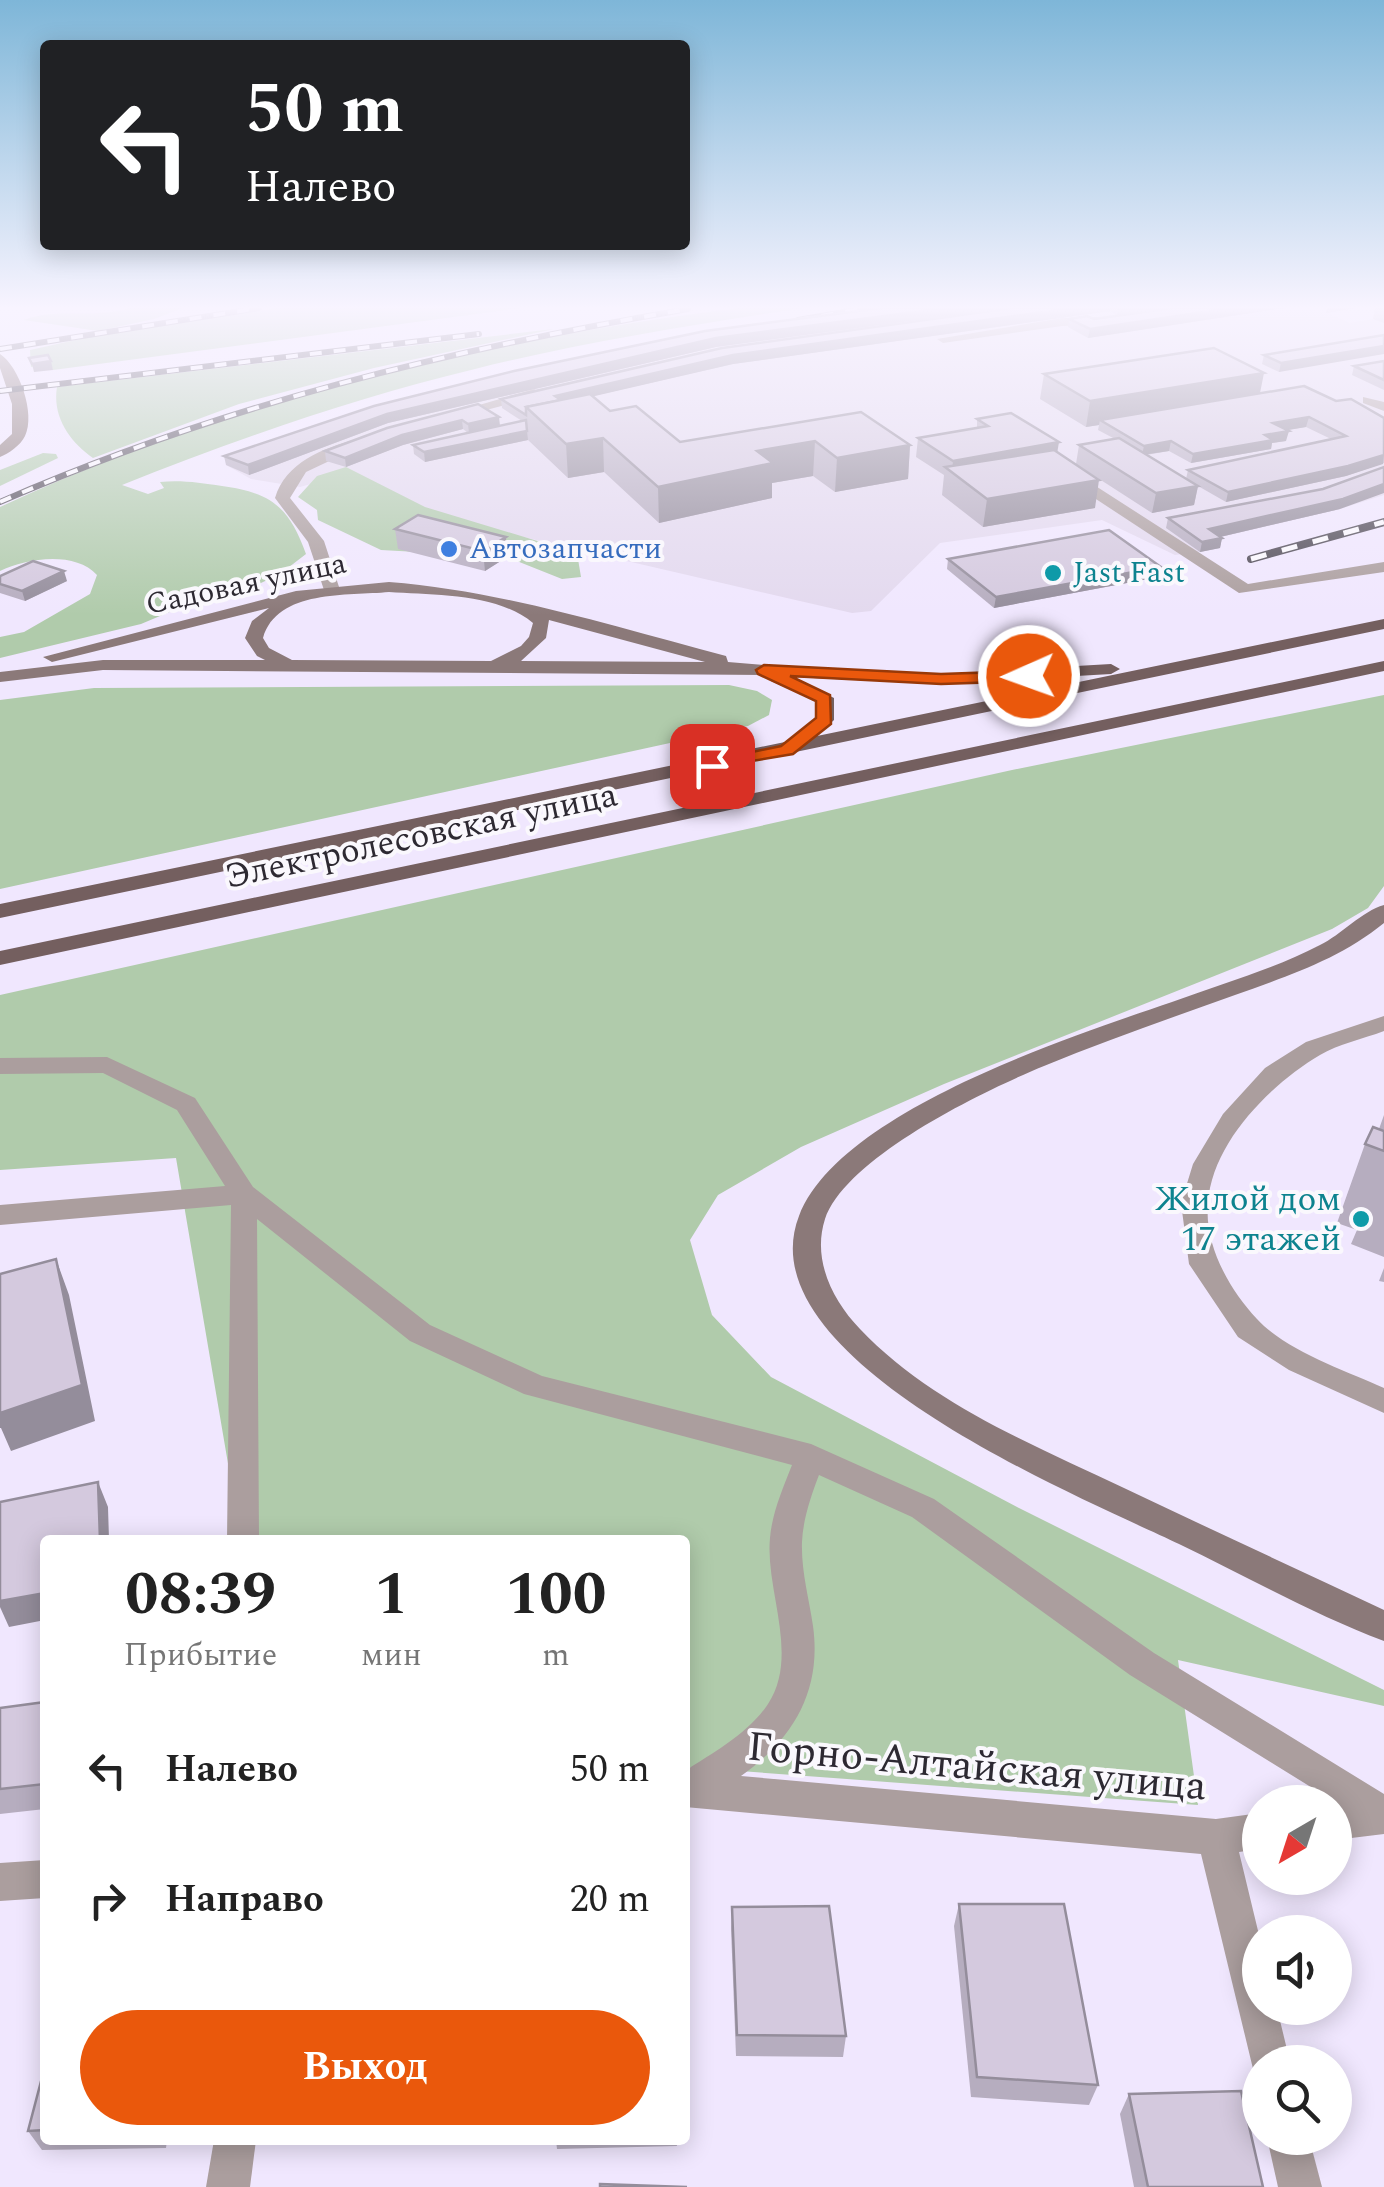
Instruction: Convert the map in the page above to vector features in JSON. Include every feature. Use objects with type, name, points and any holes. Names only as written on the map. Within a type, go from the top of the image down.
[{"type":"main road","name":"Электролесовская улица","points":[[0,911],[1104,684],[1181,663],[1384,624]]},
{"type":"main road","points":[[764,670],[941,679],[1181,663]]},
{"type":"main road","name":"Электролесовская улица","points":[[0,958],[1384,666]]},
{"type":"main road","points":[[764,670],[824,698],[824,720],[787,750]]},
{"type":"main road","points":[[1349,675],[1384,676]]},
{"type":"street","points":[[0,454],[20,435],[19,410]]},
{"type":"street","points":[[432,420],[470,410]]},
{"type":"street","points":[[332,590],[316,541],[282,498],[284,484],[317,458],[369,438]]},
{"type":"street","points":[[1064,471],[1246,590],[1384,567]]},
{"type":"street","points":[[1145,524],[1164,521]]},
{"type":"street","name":"Садовая улица","points":[[0,675],[178,624],[296,596],[332,590],[418,588],[525,608],[686,649],[739,667]]},
{"type":"street","points":[[287,665],[262,652],[254,638],[258,625],[269,613],[296,596]]},
{"type":"street","points":[[489,668],[532,646],[542,634],[542,622],[525,608]]},
{"type":"street","name":"Садовая улица","points":[[0,675],[103,665],[764,670]]},
{"type":"street","points":[[1384,912],[1335,950],[1030,1062],[954,1098],[882,1140],[846,1170],[818,1204],[806,1245],[818,1291],[855,1343],[932,1402],[1044,1465],[1384,1626]]},
{"type":"street","points":[[1384,1023],[1315,1048],[1274,1074],[1232,1120],[1206,1164],[1194,1203],[1204,1264],[1248,1329],[1299,1362],[1384,1401]]},
{"type":"street","points":[[0,1066],[107,1064],[186,1104],[244,1194],[420,1333],[535,1386],[811,1457],[922,1508],[1142,1664],[1384,1815]]},
{"type":"street","points":[[0,1215],[244,1194]]},
{"type":"street","points":[[243,1535],[244,1194]]},
{"type":"street","points":[[690,1788],[747,1751],[787,1705],[801,1659],[786,1541],[792,1502],[811,1457]]},
{"type":"street","name":"Горно-Алтайская улица","points":[[690,1789],[1216,1837],[1242,1833]]},
{"type":"street","points":[[1352,1820],[1384,1815]]},
{"type":"street","points":[[1216,1837],[1266,2045]]},
{"type":"street","points":[[0,1882],[40,1879]]},
{"type":"street","points":[[228,2187],[235,2145]]},
{"type":"street","points":[[1292,2155],[1300,2187]]},
{"type":"shaded area","points":[[413,410],[1384,410],[1384,495],[1208,540],[1200,552],[1175,555],[1102,520],[940,543],[871,611],[852,613],[346,496],[350,473],[300,487],[251,479],[226,465]]},
{"type":"green space","points":[[58,410],[223,410],[93,458],[70,436]]},
{"type":"green space","points":[[253,410],[331,410],[122,485],[148,494],[164,488],[160,482],[176,481],[254,493],[285,514],[306,554],[280,574],[246,590],[179,608],[141,624],[0,658],[0,637],[24,632],[90,594],[97,575],[76,562],[50,559],[0,571],[0,507],[178,434]]},
{"type":"green space","points":[[43,453],[56,454],[58,458],[0,486],[0,470]]},
{"type":"green space","points":[[346,467],[425,507],[577,553],[581,577],[562,579],[507,557],[381,550],[318,520],[317,510],[298,497],[317,476]]},
{"type":"green space","points":[[729,685],[757,691],[772,700],[769,715],[748,726],[0,889],[0,700],[94,688]]},
{"type":"green space","points":[[1384,695],[1384,886],[1368,908],[1332,929],[944,1084],[801,1147],[718,1195],[690,1240],[712,1315],[771,1377],[1019,1508],[1384,1690],[1384,1706],[1178,1660],[1198,1805],[690,1767],[690,1535],[240,1535],[176,1158],[0,1170],[0,995],[1012,770]]},
{"type":"building","points":[[362,410],[404,410],[248,465],[224,456]]},
{"type":"building","points":[[455,410],[488,410],[499,417],[468,424],[462,420],[402,435],[345,458],[325,451],[387,428]]},
{"type":"building","points":[[529,410],[641,410],[680,442],[861,412],[910,445],[837,458],[815,441],[757,451],[773,463],[658,487],[603,438],[566,444]]},
{"type":"building","points":[[1160,410],[1370,410],[1384,418],[1384,455],[1228,492],[1188,470],[1346,436],[1309,417],[1273,423],[1289,431],[1265,435],[1273,440],[1193,454],[1171,441],[1144,446],[1100,420]]},
{"type":"building","points":[[1011,413],[1059,442],[953,461],[918,438],[988,426],[977,419]]},
{"type":"building","points":[[526,420],[527,431],[424,452],[413,445]]},
{"type":"building","points":[[1119,438],[1198,486],[1156,493],[1079,445]]},
{"type":"building","points":[[1054,450],[1099,480],[987,499],[945,467]]},
{"type":"building","points":[[1384,467],[1384,484],[1343,499],[1209,529],[1222,538],[1202,542],[1168,518],[1323,489]]},
{"type":"building","points":[[418,515],[506,537],[483,551],[395,529]]},
{"type":"building","name":"Jast Fast","points":[[1109,530],[1161,567],[996,597],[948,559]]},
{"type":"building","points":[[33,561],[64,571],[22,591],[0,584],[0,576]]},
{"type":"building","points":[[1373,1127],[1384,1131],[1384,1151],[1365,1144]]},
{"type":"building","points":[[56,1259],[82,1385],[0,1413],[0,1274]]},
{"type":"building","points":[[98,1482],[100,1535],[40,1535],[40,1594],[0,1601],[0,1502]]},
{"type":"building","points":[[40,1703],[40,1785],[0,1789],[0,1708]]},
{"type":"building","points":[[959,1904],[1064,1904],[1098,2085],[977,2077]]},
{"type":"building","points":[[829,1906],[846,2036],[737,2035],[732,1907]]},
{"type":"building","points":[[40,2085],[40,2130],[28,2131]]},
{"type":"building","points":[[1241,2091],[1242,2155],[1256,2155],[1263,2187],[1148,2187],[1129,2094]]},
{"type":"building","points":[[600,2184],[687,2187],[600,2187]]},
{"type":"railway","points":[[0,502],[168,436],[250,410]]},
{"type":"railway","points":[[1251,559],[1384,522]]},
{"type":"place","name":"Автозапчасти","points":[[449,549]]},
{"type":"place","name":"Jast Fast","points":[[1053,573]]},
{"type":"place","name":"Жилой дом 17 этажей","points":[[1361,1219]]},
{"type":"route","points":[[712,766],[787,750],[824,720],[824,698],[764,670],[941,679],[1029,676]]}]
